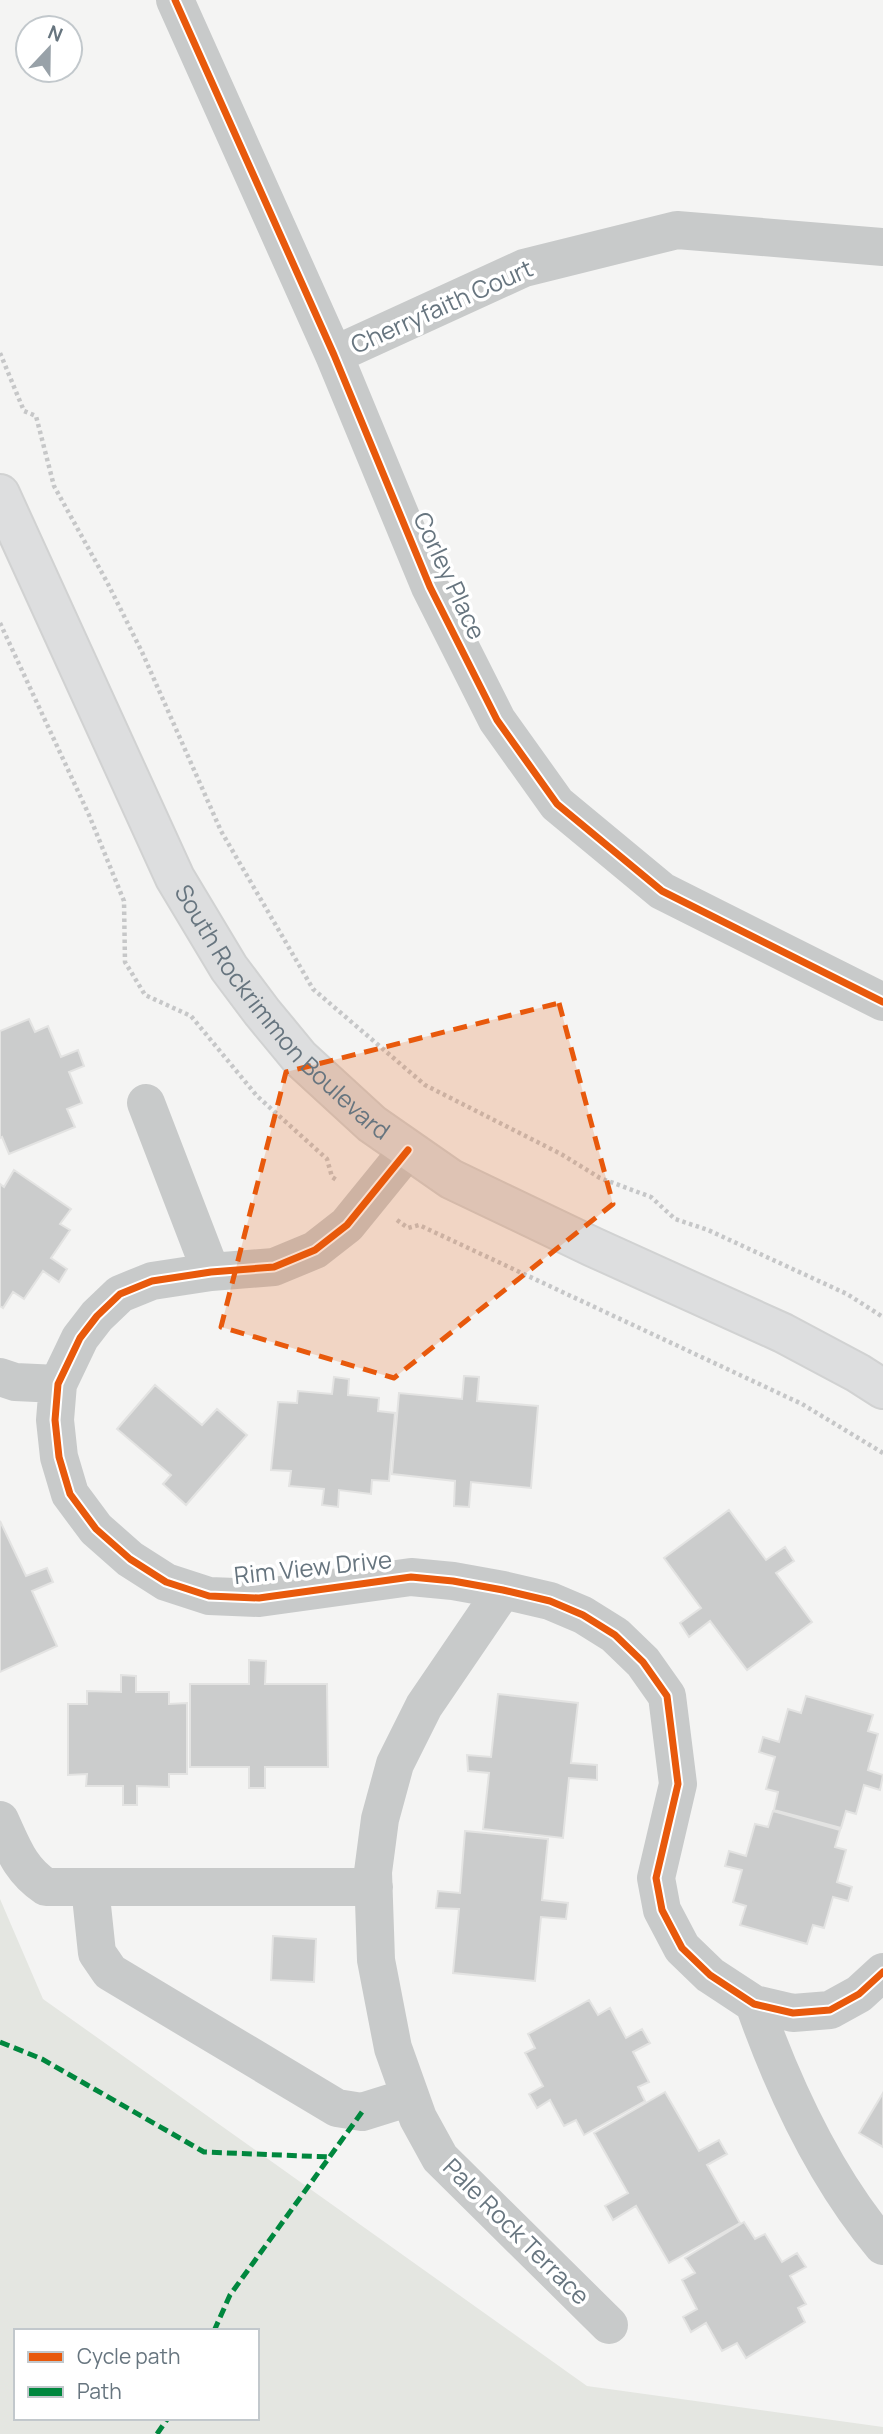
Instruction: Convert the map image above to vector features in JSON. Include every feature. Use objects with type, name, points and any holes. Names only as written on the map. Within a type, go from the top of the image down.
[{"type":"main road","name":"South Rockrimmon Boulevard","points":[[0,494],[175,878],[229,968],[261,1012],[300,1058],[372,1124],[451,1179],[783,1333],[859,1373],[883,1389]]},
{"type":"street","name":"Corley Place","points":[[175,0],[334,355],[430,587],[497,720],[556,804],[662,891],[883,1002]]},
{"type":"street","name":"Cherryfaith Court","points":[[334,355],[524,268],[677,230],[883,247]]},
{"type":"street","points":[[146,1103],[211,1272]]},
{"type":"street","name":"Rim View Drive","points":[[408,1150],[347,1226],[316,1250],[274,1267],[211,1272],[152,1282],[120,1294],[97,1316],[80,1338],[58,1384],[55,1420],[59,1457],[71,1494],[96,1529],[130,1559],[166,1582],[209,1596],[259,1598],[411,1577],[503,1590],[550,1601],[583,1615],[615,1635],[643,1661],[667,1696],[678,1784],[656,1878],[662,1910],[682,1948],[710,1975],[754,2004],[793,2013],[830,2010],[859,1994],[883,1972]]},
{"type":"street","points":[[0,1377],[15,1382],[58,1384]]},
{"type":"street","name":"Pale Rock Terrace","points":[[503,1590],[424,1706],[395,1764],[380,1819],[373,1872],[376,1960],[393,2048],[418,2118],[440,2158],[609,2325]]},
{"type":"street","points":[[0,1820],[17,1858],[29,1876],[46,1887],[374,1887]]},
{"type":"street","points":[[90,1887],[97,1953],[110,1972],[337,2108],[362,2112],[411,2097]]},
{"type":"street","points":[[754,2004],[771,2051],[830,2173],[862,2221],[883,2246]]},
{"type":"path","points":[[0,354],[24,411],[36,416],[54,486],[142,652],[221,831],[313,989],[425,1086],[561,1154],[600,1178],[651,1197],[675,1219],[708,1230],[834,1288],[883,1317]]},
{"type":"highlighted area","points":[[559,1003],[613,1204],[394,1378],[221,1327],[286,1072]]},
{"type":"shaded area","points":[[0,1899],[43,1999],[587,2386],[883,2427],[883,2434],[0,2434]]},
{"type":"building","points":[[29,1019],[35,1032],[48,1026],[61,1057],[78,1050],[84,1066],[69,1072],[82,1103],[67,1109],[75,1127],[9,1154],[2,1137],[0,1138],[0,1031]]},
{"type":"building","points":[[14,1170],[71,1209],[60,1224],[70,1230],[51,1258],[67,1269],[59,1282],[43,1271],[24,1299],[13,1292],[3,1308],[0,1306],[0,1184],[4,1187]]},
{"type":"building","points":[[464,1376],[479,1377],[477,1401],[538,1406],[531,1488],[471,1482],[469,1507],[454,1506],[455,1481],[392,1474],[399,1393],[462,1399]]},
{"type":"building","points":[[334,1377],[349,1379],[348,1395],[379,1398],[378,1411],[395,1413],[389,1481],[372,1480],[371,1494],[339,1490],[338,1507],[322,1505],[324,1489],[289,1486],[291,1471],[271,1470],[278,1402],[297,1403],[298,1391],[332,1394]]},
{"type":"building","points":[[155,1385],[202,1425],[217,1409],[247,1435],[186,1505],[163,1484],[171,1475],[117,1429]]},
{"type":"building","points":[[729,1510],[766,1560],[785,1547],[794,1561],[776,1573],[812,1622],[747,1670],[710,1621],[689,1637],[680,1623],[701,1608],[664,1558]]},
{"type":"building","points":[[0,1521],[26,1576],[47,1568],[53,1582],[32,1591],[57,1646],[0,1672]]},
{"type":"building","points":[[249,1660],[266,1661],[265,1684],[327,1684],[328,1767],[265,1767],[265,1788],[249,1788],[249,1767],[190,1767],[190,1684],[249,1684]]},
{"type":"building","points":[[121,1675],[136,1676],[136,1692],[169,1692],[169,1704],[187,1703],[187,1774],[169,1774],[169,1787],[137,1786],[137,1805],[123,1805],[123,1786],[86,1786],[87,1774],[68,1775],[68,1704],[87,1704],[87,1691],[121,1692]]},
{"type":"building","points":[[498,1694],[578,1703],[571,1763],[597,1765],[597,1780],[569,1778],[563,1838],[483,1829],[489,1773],[468,1771],[467,1755],[491,1757]]},
{"type":"building","points":[[806,1696],[873,1715],[868,1731],[878,1734],[868,1770],[883,1775],[880,1790],[864,1785],[856,1814],[846,1811],[841,1828],[774,1810],[778,1792],[766,1789],[775,1757],[759,1752],[763,1737],[779,1742],[788,1709],[801,1713]]},
{"type":"building","points":[[773,1811],[840,1830],[835,1847],[846,1850],[837,1882],[852,1887],[848,1901],[833,1897],[824,1928],[813,1925],[807,1944],[740,1925],[746,1906],[733,1902],[742,1870],[725,1866],[729,1851],[746,1856],[755,1824],[768,1827]]},
{"type":"building","points":[[465,1831],[548,1839],[542,1900],[568,1903],[566,1919],[541,1917],[535,1981],[453,1973],[459,1909],[436,1908],[438,1891],[460,1893]]},
{"type":"building","points":[[273,1936],[316,1939],[314,1982],[271,1980]]},
{"type":"building","points":[[589,2000],[598,2015],[610,2008],[626,2038],[642,2029],[650,2043],[633,2052],[649,2082],[638,2087],[645,2101],[584,2135],[576,2120],[564,2126],[550,2100],[537,2108],[529,2094],[543,2086],[525,2053],[535,2048],[528,2034]]},
{"type":"building","points":[[665,2092],[699,2151],[719,2140],[727,2154],[707,2165],[740,2223],[669,2263],[636,2206],[613,2220],[605,2206],[628,2193],[594,2133]]},
{"type":"building","points":[[883,2093],[883,2147],[859,2133]]},
{"type":"building","points":[[744,2222],[755,2239],[765,2234],[782,2262],[797,2253],[806,2267],[790,2276],[806,2304],[798,2308],[805,2322],[746,2358],[737,2343],[722,2351],[706,2323],[691,2332],[683,2317],[697,2309],[682,2280],[695,2273],[685,2258]]},
{"type":"marked path","points":[[0,2042],[42,2059],[204,2152],[330,2157]]},
{"type":"marked path","points":[[215,2329],[230,2295],[362,2112]]},
{"type":"marked path","points":[[157,2434],[167,2420]]},
{"type":"cycle path","points":[[175,0],[334,355],[430,587],[497,720],[557,804],[662,891],[883,1002]]},
{"type":"cycle path","points":[[408,1150],[347,1225],[315,1250],[274,1267],[211,1272],[152,1281],[120,1294],[97,1316],[80,1338],[58,1384],[55,1420],[59,1457],[70,1494],[96,1529],[130,1559],[166,1582],[209,1596],[259,1598],[411,1577],[503,1590],[550,1601],[583,1615],[615,1635],[643,1662],[667,1696],[678,1784],[656,1878],[662,1910],[682,1948],[710,1975],[754,2004],[793,2013],[830,2010],[859,1994],[883,1972]]}]
